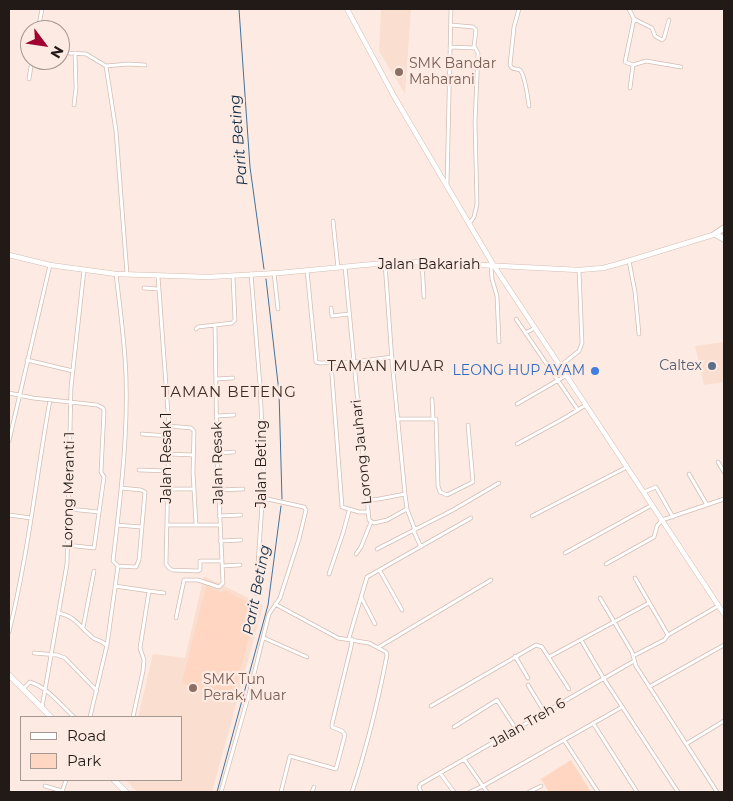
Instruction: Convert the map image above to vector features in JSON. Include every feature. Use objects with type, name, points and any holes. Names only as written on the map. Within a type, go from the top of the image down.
[{"type":"highway","points":[[715,234],[724,229]]},
{"type":"highway","points":[[715,234],[724,239]]},
{"type":"main road","points":[[347,9],[395,98],[492,265],[579,270],[608,267],[715,234]]},
{"type":"main road","name":"Jalan Bakariah","points":[[9,255],[50,265],[84,270],[127,275],[158,276],[233,277],[385,263],[422,262],[492,265],[724,614]]},
{"type":"main road","points":[[9,675],[50,716]]},
{"type":"main road","points":[[117,781],[126,792]]},
{"type":"street","points":[[447,185],[451,9]]},
{"type":"street","points":[[519,9],[514,27],[510,65],[512,68],[522,72],[529,106]]},
{"type":"street","points":[[629,9],[634,19],[652,28],[656,36],[662,40],[669,20]]},
{"type":"street","points":[[634,19],[625,58],[627,63],[633,65],[644,61],[681,67]]},
{"type":"street","points":[[451,25],[476,29],[474,44],[478,53],[475,122],[478,204],[474,217],[469,224]]},
{"type":"street","points":[[450,47],[476,48]]},
{"type":"street","points":[[70,53],[88,55],[98,63],[106,66],[145,65]]},
{"type":"street","points":[[74,105],[76,88],[75,53]]},
{"type":"street","points":[[630,88],[633,65]]},
{"type":"street","points":[[106,66],[116,131],[127,275]]},
{"type":"street","points":[[29,79],[30,70]]},
{"type":"street","points":[[449,79],[477,80]]},
{"type":"street","points":[[333,221],[338,268]]},
{"type":"street","points":[[629,261],[635,292],[639,334]]},
{"type":"street","points":[[422,262],[424,296]]},
{"type":"street","points":[[385,263],[404,494],[407,509],[421,547]]},
{"type":"street","points":[[9,441],[50,265]]},
{"type":"street","points":[[492,265],[492,280],[497,296],[499,342]]},
{"type":"street","name":"Lorong Jauhari","points":[[345,267],[368,512],[371,522]]},
{"type":"street","name":"Lorong Meranti 1","points":[[42,708],[67,564],[71,402],[84,270]]},
{"type":"street","points":[[307,270],[315,360],[318,363],[354,362],[392,356]]},
{"type":"street","points":[[560,366],[579,351],[582,344],[579,270]]},
{"type":"street","points":[[274,273],[278,309]]},
{"type":"street","points":[[116,274],[126,377],[121,488],[113,561],[118,566],[136,567],[138,565],[145,492],[121,488]]},
{"type":"street","name":"Jalan Beting","points":[[251,274],[263,436],[263,498],[256,594]]},
{"type":"street","name":"Jalan Resak 1","points":[[158,276],[169,426],[166,564],[169,568],[198,571],[200,570],[200,561],[222,561]]},
{"type":"street","points":[[196,329],[198,327],[232,323],[235,320],[233,277]]},
{"type":"street","points":[[144,288],[158,289]]},
{"type":"street","points":[[330,308],[332,316],[349,314]]},
{"type":"street","points":[[516,319],[578,410]]},
{"type":"street","name":"Jalan Resak","points":[[176,618],[184,580],[198,580],[217,586],[221,586],[223,583],[217,453],[216,326]]},
{"type":"street","points":[[526,333],[535,328]]},
{"type":"street","points":[[27,360],[73,370]]},
{"type":"street","points":[[331,363],[342,508],[361,513],[368,512]]},
{"type":"street","points":[[517,404],[566,375]]},
{"type":"street","points":[[216,379],[233,378]]},
{"type":"street","points":[[9,393],[19,396],[97,405],[104,410],[100,472],[104,477],[94,548],[67,545]]},
{"type":"street","points":[[432,399],[439,490],[447,495],[473,482],[468,425]]},
{"type":"street","points":[[9,632],[32,518],[50,400]]},
{"type":"street","points":[[517,444],[586,405]]},
{"type":"street","points":[[217,416],[234,415]]},
{"type":"street","points":[[398,419],[435,419]]},
{"type":"street","points":[[169,426],[193,429],[196,525]]},
{"type":"street","points":[[142,434],[169,436]]},
{"type":"street","points":[[217,453],[234,452]]},
{"type":"street","points":[[169,454],[193,455]]},
{"type":"street","points":[[718,462],[724,472]]},
{"type":"street","points":[[532,516],[627,467]]},
{"type":"street","points":[[139,470],[168,471]]},
{"type":"street","points":[[689,474],[707,505]]},
{"type":"street","points":[[378,549],[499,484]]},
{"type":"street","points":[[644,492],[656,487],[673,517]]},
{"type":"street","points":[[168,489],[194,489]]},
{"type":"street","points":[[219,490],[243,489]]},
{"type":"street","points":[[367,500],[404,494]]},
{"type":"street","points":[[220,792],[250,694],[270,614],[280,598],[299,539],[306,509],[263,498]]},
{"type":"street","points":[[606,564],[654,537],[657,526],[662,520],[724,499]]},
{"type":"street","points":[[564,553],[652,505]]},
{"type":"street","points":[[69,509],[99,512]]},
{"type":"street","points":[[356,554],[361,547],[371,522],[387,520],[407,509]]},
{"type":"street","points":[[329,574],[349,511]]},
{"type":"street","points":[[9,515],[32,518]]},
{"type":"street","points":[[219,516],[241,515]]},
{"type":"street","points":[[281,792],[290,756],[336,770],[345,735],[342,731],[332,727],[332,724],[352,647],[350,639],[368,577],[471,518]]},
{"type":"street","points":[[117,525],[141,526]]},
{"type":"street","points":[[167,525],[220,525]]},
{"type":"street","points":[[220,541],[241,540]]},
{"type":"street","points":[[222,566],[240,565]]},
{"type":"street","points":[[90,716],[107,645],[118,566]]},
{"type":"street","points":[[83,629],[94,571]]},
{"type":"street","points":[[380,571],[402,610]]},
{"type":"street","points":[[635,578],[668,635]]},
{"type":"street","points":[[378,648],[491,580]]},
{"type":"street","points":[[114,586],[164,593]]},
{"type":"street","points":[[134,716],[144,671],[144,660],[140,648],[148,591]]},
{"type":"street","points":[[361,596],[375,624]]},
{"type":"street","points":[[600,598],[633,656],[636,666],[717,792]]},
{"type":"street","points":[[549,657],[649,603]]},
{"type":"street","points":[[275,604],[333,636],[369,643],[386,652],[381,688],[367,745],[352,792]]},
{"type":"street","points":[[633,656],[664,640],[668,635],[719,605]]},
{"type":"street","points":[[59,613],[75,619],[93,638],[107,645]]},
{"type":"street","points":[[264,638],[307,657]]},
{"type":"street","points":[[581,640],[604,679],[678,792]]},
{"type":"street","points":[[431,706],[536,645],[542,647],[569,689]]},
{"type":"street","points":[[649,687],[724,645]]},
{"type":"street","points":[[34,653],[65,658],[97,691]]},
{"type":"street","points":[[515,656],[528,678]]},
{"type":"street","name":"Jalan Treh 6","points":[[421,792],[419,787],[421,784],[634,661]]},
{"type":"street","points":[[23,689],[31,682],[45,690],[73,716]]},
{"type":"street","points":[[528,686],[545,713]]},
{"type":"street","points":[[454,727],[497,700],[516,729]]},
{"type":"street","points":[[470,792],[622,707]]},
{"type":"street","points":[[686,744],[724,720]]},
{"type":"street","points":[[593,724],[636,792]]},
{"type":"street","points":[[564,740],[598,792]]},
{"type":"street","points":[[464,759],[487,792]]},
{"type":"street","points":[[440,773],[454,792]]},
{"type":"street","points":[[45,786],[62,792]]},
{"type":"street","points":[[529,792],[540,786]]},
{"type":"street","points":[[312,792],[314,787]]},
{"type":"shaded area","name":"SMK Bandar Maharani","points":[[381,9],[411,9],[405,94],[379,51]]},
{"type":"shaded area","points":[[724,342],[724,382],[704,385],[695,346]]},
{"type":"shaded area","name":"SMK Tun Perak, Muar","points":[[204,576],[263,605],[212,792],[137,792],[127,781],[182,781],[182,716],[138,716],[153,654],[185,658]]},
{"type":"green space","points":[[206,586],[222,593],[225,590],[257,607],[232,700],[182,683]]},
{"type":"green space","points":[[571,760],[591,792],[549,792],[541,779]]},
{"type":"waterway","name":"Parit Beting","points":[[239,9],[250,167],[264,269]]},
{"type":"waterway","name":"Parit Beting","points":[[266,279],[279,392],[282,499]]},
{"type":"waterway","name":"Parit Beting","points":[[217,792],[268,605],[281,506]]},
{"type":"place","name":"SMK Bandar Maharani","points":[[399,72]]},
{"type":"place","name":"Caltex","points":[[712,366]]},
{"type":"place","name":"LEONG HUP AYAM","points":[[595,371]]},
{"type":"place","name":"SMK Tun Perak, Muar","points":[[193,688]]},
{"type":"district","name":"TAMAN MUAR","points":[[386,367]]},
{"type":"district","name":"TAMAN BETENG","points":[[229,393]]}]
